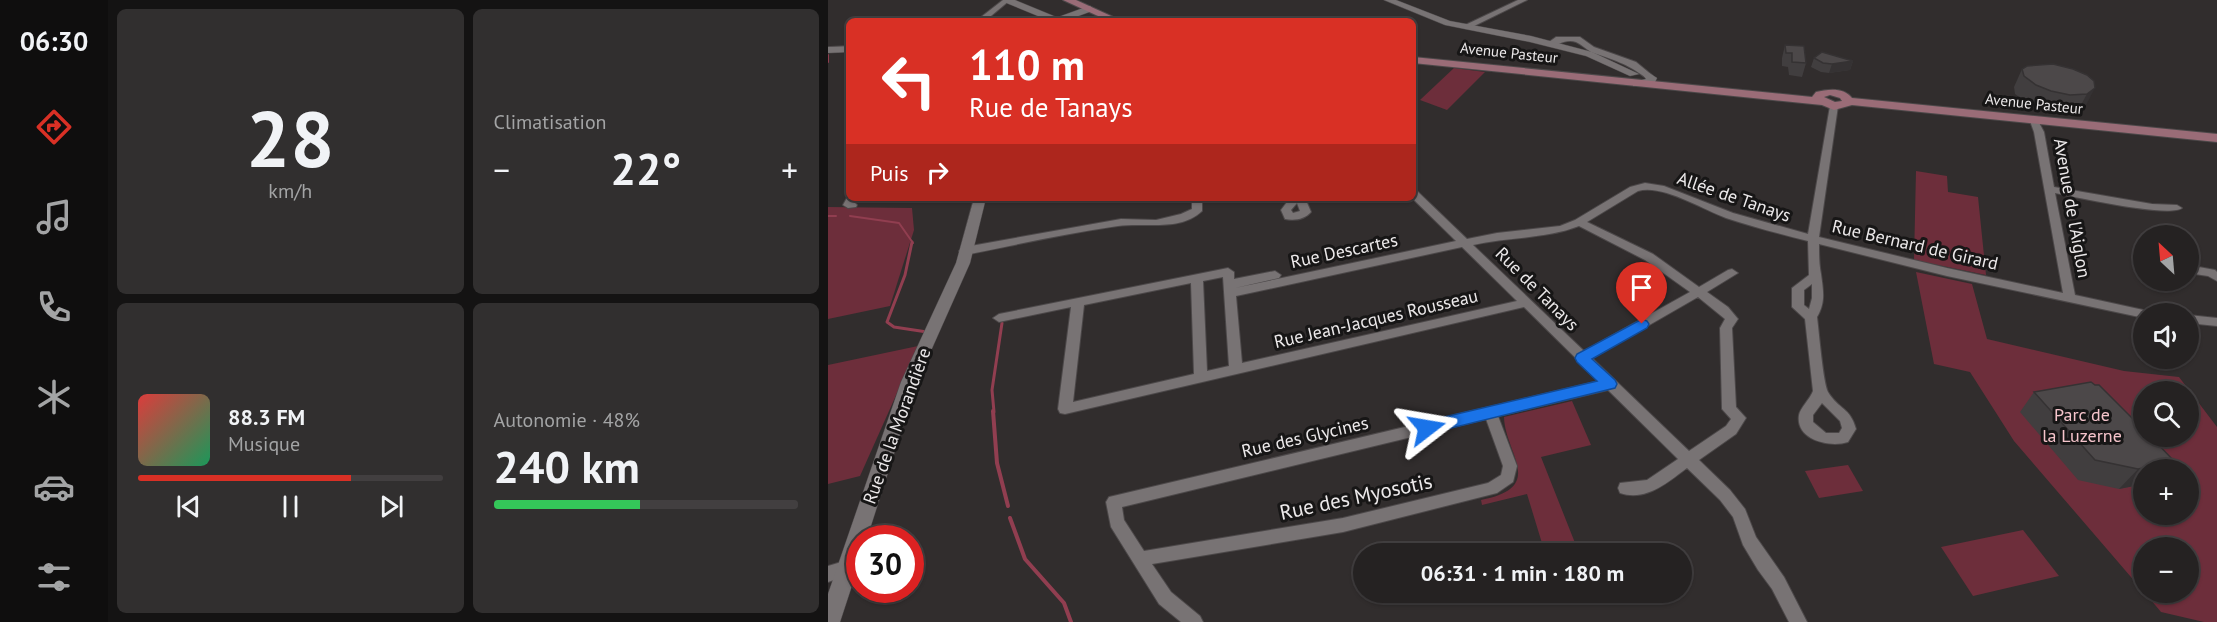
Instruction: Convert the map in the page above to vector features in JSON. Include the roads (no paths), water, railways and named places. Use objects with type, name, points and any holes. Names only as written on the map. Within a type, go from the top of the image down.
[{"type":"main road","points":[[1068,0],[1111,18]]},
{"type":"main road","name":"Avenue Pasteur","points":[[1416,60],[1601,79],[1636,79],[1822,97],[1840,94],[1848,101],[2037,126],[2217,138]]},
{"type":"main road","name":"Avenue Pasteur","points":[[1601,79],[1615,69],[1636,79],[1649,76],[1822,97],[1834,106],[1845,105],[1848,101]]},
{"type":"street","points":[[984,18],[1007,0],[1050,18]]},
{"type":"street","points":[[1388,0],[1425,16],[1465,27],[1552,44],[1615,69]]},
{"type":"street","points":[[1465,27],[1524,0]]},
{"type":"street","points":[[1065,18],[1089,9]]},
{"type":"street","points":[[1552,44],[1559,39],[1577,39],[1587,47],[1633,64],[1649,76]]},
{"type":"street","points":[[828,50],[846,49]]},
{"type":"street","name":"Rue Bernard de Girard","points":[[1834,106],[1813,239],[2070,299]]},
{"type":"street","name":"Avenue de l'Aiglon","points":[[2037,126],[2070,299],[2133,313]]},
{"type":"street","name":"Allée de Tanays","points":[[1645,186],[1660,188],[1729,215],[1813,239]]},
{"type":"street","name":"Rue Descartes","points":[[1229,289],[1462,240],[1562,229],[1579,222],[1634,189],[1645,186]]},
{"type":"street","points":[[2049,189],[2152,207],[2177,208]]},
{"type":"street","name":"Rue de Tanays","points":[[1416,197],[1725,495],[1740,514],[1749,540],[1778,583],[1798,622]]},
{"type":"street","name":"Rue de la Morandière","points":[[862,525],[909,382],[963,263],[979,201]]},
{"type":"street","points":[[965,251],[1121,222],[1156,223],[1184,217],[1197,211],[1197,201]]},
{"type":"street","points":[[1293,201],[1286,210],[1290,217],[1300,216],[1306,212],[1301,201]]},
{"type":"street","points":[[1579,222],[1649,257],[1700,292],[1732,319],[1726,328],[1729,409],[1739,418],[1731,430],[1650,486],[1625,488]]},
{"type":"street","points":[[1810,317],[1816,312],[1818,282],[1815,278],[1813,239]]},
{"type":"street","points":[[2199,271],[2211,273],[2217,277]]},
{"type":"street","points":[[999,318],[1228,272],[1236,369]]},
{"type":"street","points":[[1582,358],[1732,273]]},
{"type":"street","points":[[1078,302],[1065,409],[1201,377],[1197,278]]},
{"type":"street","points":[[1815,278],[1798,288],[1798,307],[1810,317],[1820,390]]},
{"type":"street","name":"Rue Jean-Jacques Rousseau","points":[[1201,377],[1525,303]]},
{"type":"street","points":[[2199,320],[2217,321]]},
{"type":"street","name":"Rue des Glycines","points":[[1140,559],[1116,522],[1114,502],[1610,384]]},
{"type":"street","name":"Rue des Myosotis","points":[[1140,559],[1343,525],[1492,488],[1508,478],[1510,466],[1490,412]]},
{"type":"street","points":[[1140,559],[1165,598],[1194,622]]},
{"type":"street","points":[[828,574],[846,569]]},
{"type":"street","name":"Rue de la Morandière","points":[[829,622],[846,574]]},
{"type":"waterway","points":[[828,55],[828,62]]},
{"type":"waterway","points":[[828,216],[836,216]]},
{"type":"waterway","points":[[850,216],[899,223],[913,243]]},
{"type":"waterway","points":[[912,242],[905,275],[887,322],[894,327],[927,332]]},
{"type":"waterway","points":[[994,412],[992,390],[1002,323]]},
{"type":"waterway","points":[[993,411],[997,463],[1008,506]]},
{"type":"waterway","points":[[1010,518],[1025,559],[1064,603],[1071,622]]},
{"type":"park label","name":"Parc de la Luzerne","points":[[2082,425]]}]
